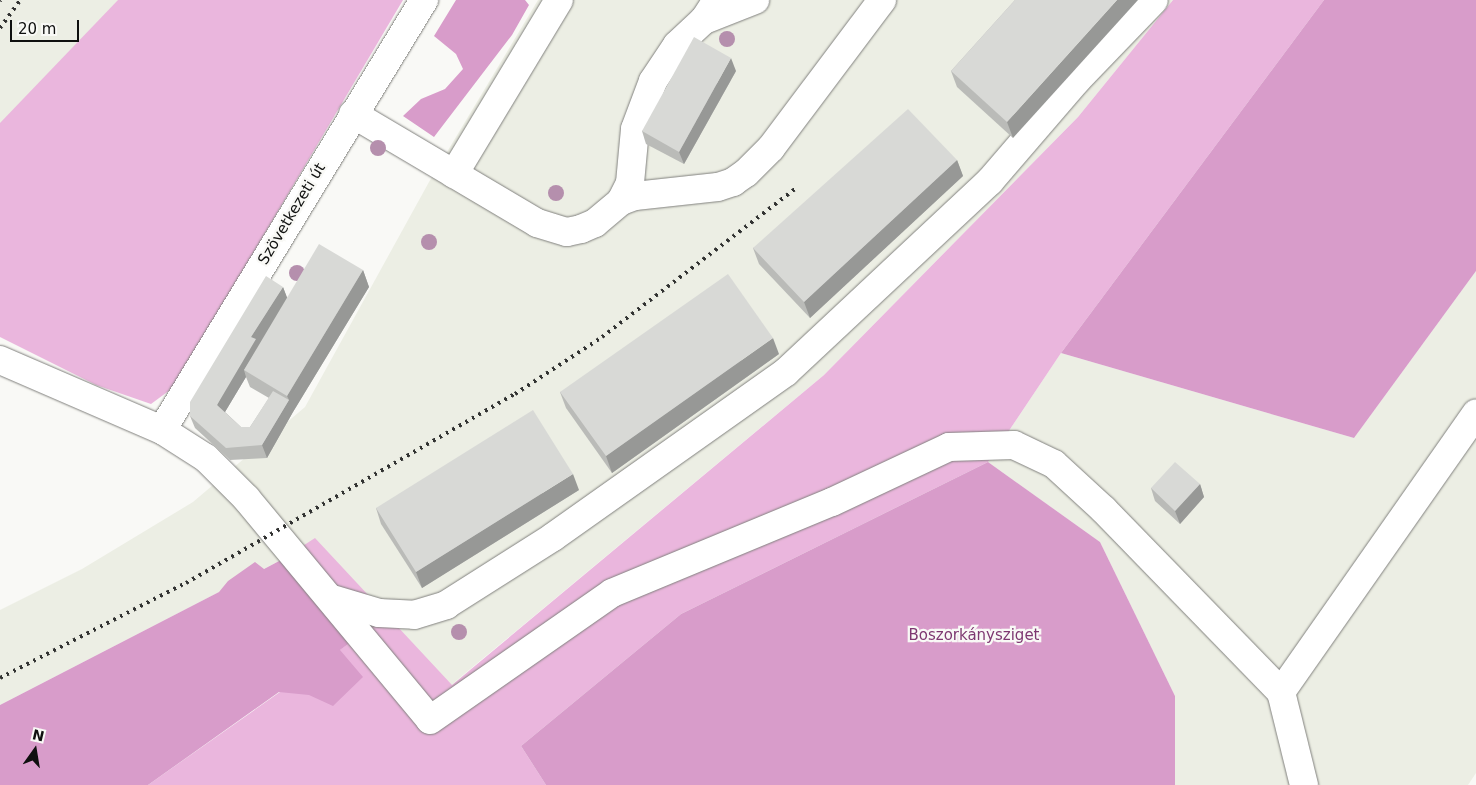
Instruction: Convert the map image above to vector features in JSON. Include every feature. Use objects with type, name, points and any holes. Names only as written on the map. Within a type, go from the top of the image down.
[{"type":"street","name":"Szövetkezeti út","points":[[162,430],[424,0]]},
{"type":"street","points":[[454,174],[559,0]]},
{"type":"street","points":[[353,114],[537,223],[567,232],[595,223],[621,201],[630,183],[635,129],[653,82],[677,45],[710,10],[755,0]]},
{"type":"street","points":[[621,201],[652,193],[718,187],[733,182],[746,173],[771,148],[882,0]]},
{"type":"street","points":[[332,599],[379,613],[414,616],[446,605],[554,537],[786,372],[990,181],[1076,81],[1154,0]]},
{"type":"street","points":[[0,360],[162,430],[206,458],[238,489],[332,599],[430,720],[612,593],[832,502],[949,447],[1014,445],[1054,464],[1104,510],[1281,692],[1304,785]]},
{"type":"street","points":[[1281,692],[1476,413]]},
{"type":"shaded area","points":[[0,0],[133,0],[0,151]]},
{"type":"shaded area","points":[[118,0],[403,0],[174,387],[151,404],[96,385],[0,337],[0,123]]},
{"type":"shaded area","points":[[538,0],[1173,0],[1078,117],[824,375],[451,685],[315,539],[281,560],[0,705],[0,610],[82,569],[193,502],[305,407],[429,182]]},
{"type":"shaded area","points":[[1173,0],[1324,0],[1061,353],[988,462],[681,614],[521,746],[546,785],[148,785],[351,642],[281,560],[315,538],[452,685],[824,375],[1078,117]]},
{"type":"shaded area","points":[[1476,271],[1476,773],[1468,785],[1175,785],[1175,696],[1100,542],[988,462],[1061,353],[1354,438]]},
{"type":"green space","points":[[456,0],[525,0],[529,5],[512,35],[434,137],[403,116],[421,99],[445,89],[463,69],[456,54],[434,36]]},
{"type":"green space","points":[[1324,0],[1476,0],[1476,271],[1354,438],[1061,353]]},
{"type":"green space","name":"Boszorkánysziget","points":[[988,462],[1100,542],[1175,696],[1175,785],[546,785],[521,746],[681,614]]},
{"type":"green space","points":[[281,560],[351,642],[340,650],[363,677],[333,706],[309,695],[279,692],[148,785],[0,785],[0,705],[219,592],[228,581],[255,562],[264,569]]},
{"type":"building","points":[[1015,0],[1117,0],[1007,122],[951,71]]},
{"type":"building","points":[[694,37],[731,58],[679,152],[642,131]]},
{"type":"building","points":[[908,109],[957,160],[804,302],[753,248]]},
{"type":"building","points":[[319,244],[363,270],[287,396],[244,370]]},
{"type":"building","points":[[728,274],[773,338],[606,456],[560,392]]},
{"type":"building","points":[[266,276],[283,287],[251,337],[256,339],[217,405],[241,427],[250,427],[273,391],[289,400],[262,445],[226,448],[190,416],[190,402]]},
{"type":"building","points":[[533,410],[573,474],[416,572],[376,508]]},
{"type":"building","points":[[1175,462],[1200,484],[1175,511],[1151,488]]},
{"type":"railway","points":[[0,28],[20,0]]},
{"type":"railway","points":[[0,678],[186,583],[515,394],[602,337],[795,189]]}]
